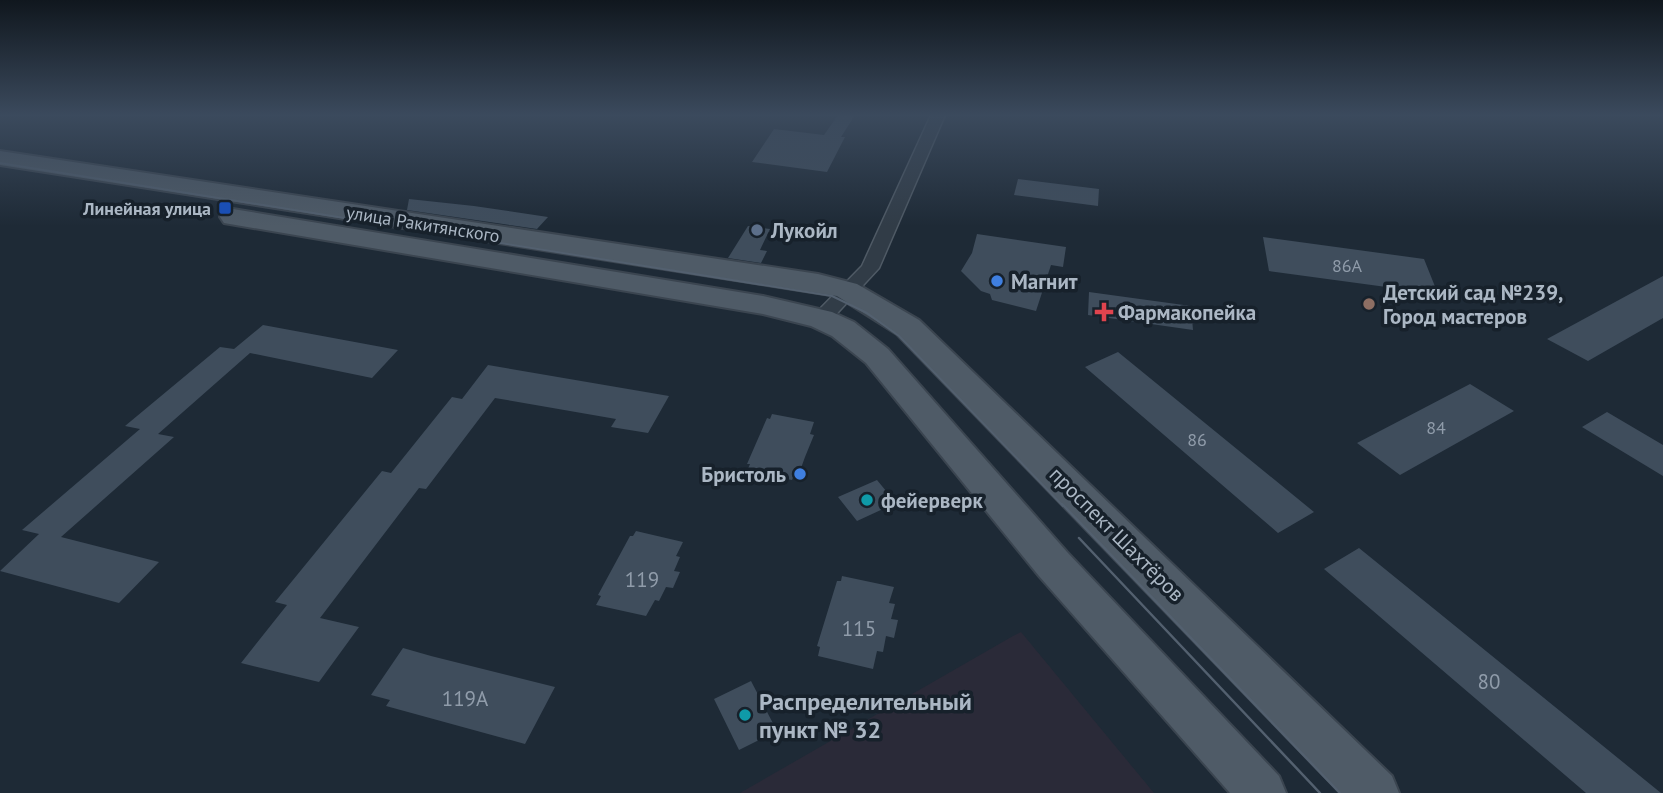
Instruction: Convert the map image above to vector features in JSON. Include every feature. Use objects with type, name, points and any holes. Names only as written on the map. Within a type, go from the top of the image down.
[{"type":"main road","name":"улица Ракитянского","points":[[0,158],[781,277],[847,290]]},
{"type":"main road","name":"улица Ракитянского","points":[[0,178],[763,305],[821,319]]},
{"type":"main road","name":"проспект Шахтёров","points":[[847,290],[908,327],[1376,793]]},
{"type":"main road","points":[[821,319],[843,329],[877,356],[1053,564],[1262,793]]},
{"type":"street","points":[[821,319],[870,268],[922,152]]},
{"type":"shaded area","points":[[1021,632],[1154,793],[740,793],[1013,636]]},
{"type":"building","points":[[759,152],[837,152],[827,172],[752,162]]},
{"type":"building","points":[[1018,179],[1099,189],[1098,206],[1014,195]]},
{"type":"building","points":[[409,199],[548,217],[537,229],[407,210]]},
{"type":"building","points":[[748,226],[770,229],[760,250],[767,251],[761,263],[728,258]]},
{"type":"building","points":[[977,234],[1066,247],[1063,267],[1051,265],[1036,311],[992,300],[990,294],[981,291],[961,271],[972,253]]},
{"type":"building","points":[[1263,237],[1424,259],[1438,294],[1269,271]]},
{"type":"building","points":[[1663,276],[1663,318],[1588,361],[1547,339]]},
{"type":"building","points":[[1089,292],[1191,306],[1193,330],[1088,315]]},
{"type":"building","points":[[263,325],[398,350],[372,378],[250,353],[158,434],[174,437],[61,537],[159,562],[119,603],[0,571],[39,534],[22,530],[140,429],[125,426],[220,347],[234,349]]},
{"type":"building","points":[[1118,352],[1314,512],[1278,533],[1085,367]]},
{"type":"building","points":[[488,365],[669,396],[648,433],[611,427],[616,419],[495,398],[426,489],[419,488],[320,618],[359,627],[319,682],[241,663],[287,605],[275,602],[382,471],[391,473],[452,397],[462,399]]},
{"type":"building","points":[[1470,384],[1514,411],[1400,475],[1357,443]]},
{"type":"building","points":[[1607,412],[1663,445],[1663,476],[1582,427]]},
{"type":"building","points":[[772,414],[814,422],[810,434],[814,435],[801,468],[797,467],[792,480],[747,471],[750,464],[747,464],[767,418],[770,419]]},
{"type":"building","name":"фейерверк","points":[[877,480],[896,503],[857,521],[838,497]]},
{"type":"building","points":[[636,531],[683,542],[676,556],[680,557],[674,571],[680,572],[673,588],[666,587],[659,601],[655,600],[646,616],[596,605],[601,596],[598,595],[630,536]]},
{"type":"building","points":[[1359,548],[1661,793],[1586,793],[1324,569]]},
{"type":"building","points":[[842,576],[894,587],[889,603],[895,604],[891,619],[898,620],[894,638],[886,636],[883,652],[877,651],[873,669],[818,656],[820,647],[817,646],[837,581],[841,581]]},
{"type":"building","points":[[403,648],[555,687],[525,744],[386,706],[390,700],[371,695]]},
{"type":"building","name":"Распределительный пункт № 32","points":[[751,681],[777,731],[739,750],[714,699]]},
{"type":"tram line","points":[[0,163],[832,296],[867,313],[899,336],[1063,506]]},
{"type":"tram line","points":[[1062,504],[1340,793]]},
{"type":"tram line","points":[[1079,538],[1320,793]]},
{"type":"place","name":"Линейная улица","points":[[225,208]]},
{"type":"place","name":"Лукойл","points":[[757,230]]},
{"type":"place","name":"Магнит","points":[[997,281]]},
{"type":"place","name":"Детский сад №239, Город мастеров","points":[[1369,304]]},
{"type":"place","name":"Фармакопейка","points":[[1104,312]]},
{"type":"place","name":"Бристоль","points":[[800,474]]},
{"type":"place","name":"фейерверк","points":[[867,500]]},
{"type":"place","name":"Распределительный пункт № 32","points":[[745,715]]}]
